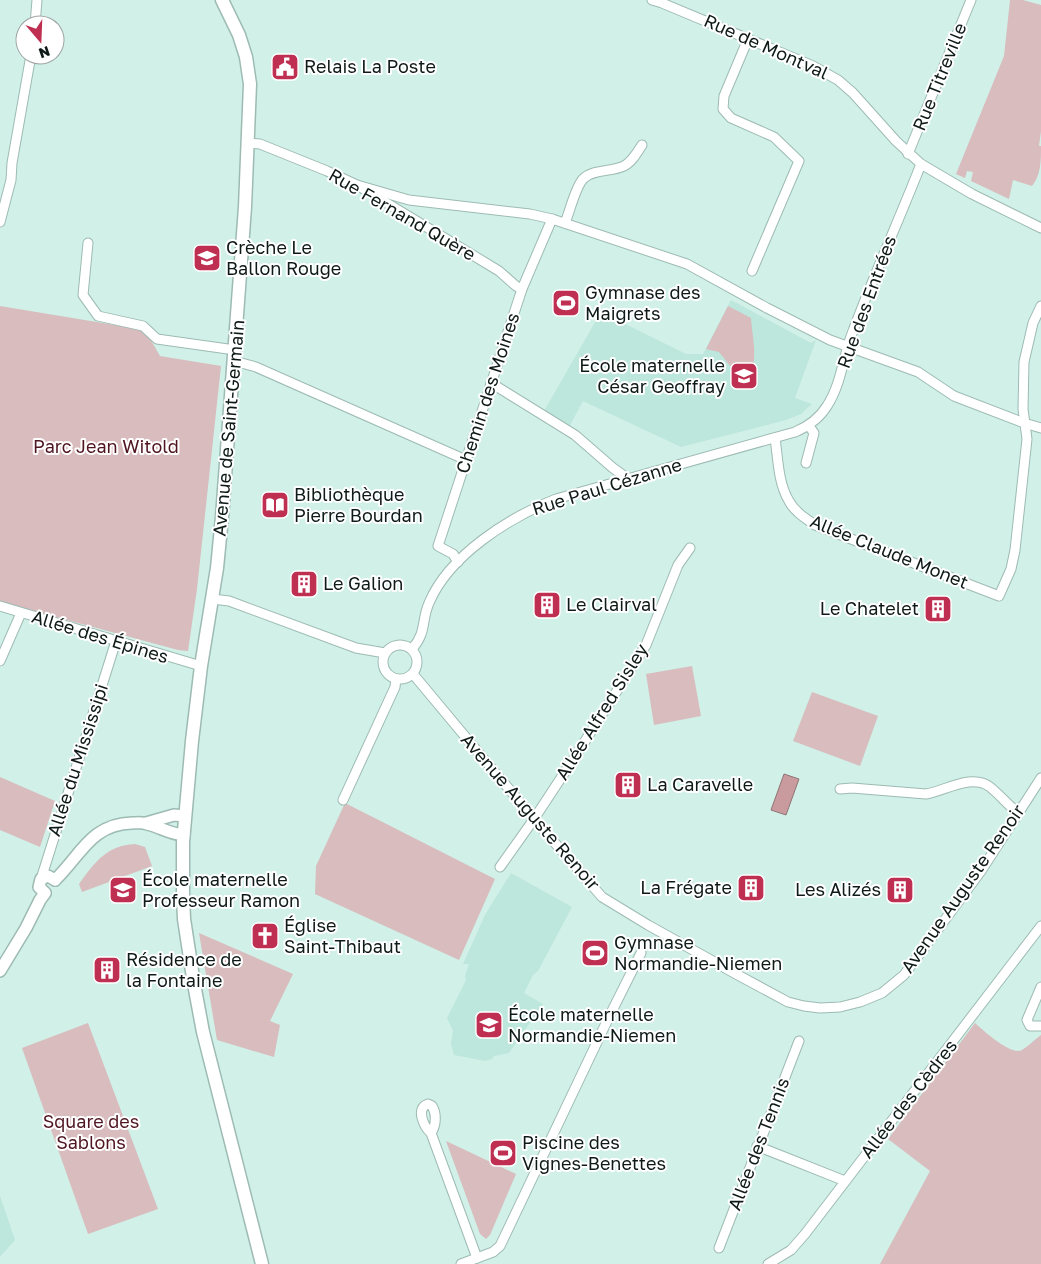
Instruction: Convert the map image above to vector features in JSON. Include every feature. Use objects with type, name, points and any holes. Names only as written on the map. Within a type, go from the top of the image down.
[{"type":"main road","name":"Avenue de Saint-Germain","points":[[222,0],[237,29],[246,57],[250,84],[248,143],[235,356],[222,517],[217,568],[201,666],[182,859],[184,919],[203,1032],[239,1179],[260,1251]]},
{"type":"main road","points":[[260,1251],[262,1264]]},
{"type":"main road","points":[[260,1251],[266,1264]]},
{"type":"street","points":[[36,15],[37,0]]},
{"type":"street","name":"Rue de Montval","points":[[652,0],[663,1],[813,66],[838,80],[853,93],[908,154],[921,164],[972,194],[1041,228]]},
{"type":"street","name":"Rue Titreville","points":[[908,154],[971,0]]},
{"type":"street","points":[[748,39],[724,96],[723,109],[731,118],[774,137],[799,161],[752,271]]},
{"type":"street","points":[[0,222],[11,180],[12,163],[29,65]]},
{"type":"street","name":"Rue Fernand Quère","points":[[248,143],[260,144],[357,184],[499,272],[522,289]]},
{"type":"street","points":[[565,223],[579,185],[584,178],[625,166],[634,158],[642,145]]},
{"type":"street","name":"Rue des Entrées","points":[[809,426],[828,405],[835,389],[852,332],[921,164]]},
{"type":"street","points":[[357,184],[409,200],[530,214],[552,219],[687,264],[830,340],[918,372],[954,396],[1041,428]]},
{"type":"street","name":"Chemin des Moines","points":[[458,562],[453,554],[438,546],[522,289],[552,219]]},
{"type":"street","points":[[88,243],[83,295],[98,316],[143,326],[157,339],[235,356],[466,460]]},
{"type":"street","points":[[1024,423],[1024,362],[1033,323],[1041,306]]},
{"type":"street","points":[[491,384],[576,435],[627,478]]},
{"type":"street","name":"Allée Claude Monet","points":[[775,438],[782,483],[789,501],[800,515],[815,525],[1000,596],[1011,568],[1015,550],[1027,439],[1024,423]]},
{"type":"street","points":[[806,463],[814,434],[809,426]]},
{"type":"street","name":"Rue Paul Cézanne","points":[[412,649],[420,639],[428,604],[440,583],[458,562],[512,519],[534,507],[556,499],[775,438],[809,426]]},
{"type":"street","name":"Allée Alfred Sisley","points":[[500,867],[534,820],[646,645],[678,565],[690,548]]},
{"type":"street","points":[[212,599],[229,601],[356,648],[385,653]]},
{"type":"street","name":"Allée des Épines","points":[[0,606],[201,666]]},
{"type":"street","points":[[0,661],[21,613]]},
{"type":"street","name":"Allée du Mississipi","points":[[41,879],[116,641]]},
{"type":"street","points":[[397,644],[402,644],[412,649],[418,661],[418,666],[413,674],[405,679],[391,677],[384,669],[385,653],[397,644]]},
{"type":"street","name":"Avenue Auguste Renoir","points":[[413,674],[534,820],[602,897],[788,1002],[804,1006],[820,1008],[840,1007],[867,999],[882,993],[904,975],[944,922],[1041,778]]},
{"type":"street","points":[[344,800],[395,687],[396,679]]},
{"type":"street","points":[[840,789],[852,788],[926,794],[976,782],[990,787],[1018,813]]},
{"type":"street","points":[[0,971],[26,928],[40,900],[45,893],[55,890],[56,880],[89,840],[100,831],[113,825],[146,823],[174,815],[185,816]]},
{"type":"street","points":[[146,823],[172,834],[184,835]]},
{"type":"street","points":[[45,893],[39,886],[41,879],[48,876],[56,880]]},
{"type":"street","name":"Allée des Cèdres","points":[[768,1264],[791,1250],[805,1234],[1041,926]]},
{"type":"street","points":[[461,1264],[477,1260],[500,1246],[641,953]]},
{"type":"street","points":[[1041,988],[1027,1020],[1030,1026],[1041,1026]]},
{"type":"street","name":"Allée des Tennis","points":[[719,1248],[799,1041]]},
{"type":"street","points":[[431,1133],[477,1260]]},
{"type":"street","points":[[757,1146],[845,1181]]},
{"type":"shaded area","points":[[731,300],[811,343],[816,340],[795,398],[812,404],[801,414],[786,420],[681,447],[583,401],[569,427],[544,411],[601,312],[686,354],[703,354]]},
{"type":"shaded area","points":[[784,774],[799,779],[786,815],[771,810]]},
{"type":"shaded area","points":[[511,873],[572,907],[538,971],[533,975],[524,993],[543,1004],[509,1053],[494,1056],[492,1059],[485,1061],[454,1055],[451,1044],[453,1031],[447,1018],[466,980],[465,976],[469,964],[463,964],[485,915]]},
{"type":"shaded area","points":[[0,1196],[15,1240],[0,1257]]},
{"type":"green space","points":[[1010,0],[1023,0],[1041,5],[1041,131],[1039,146],[1041,146],[1041,152],[1040,168],[1035,182],[1032,186],[1013,180],[1009,199],[971,181],[973,172],[967,171],[965,178],[956,174],[1004,56]]},
{"type":"green space","name":"Parc Jean Witold","points":[[0,306],[145,330],[160,356],[221,366],[197,589],[188,651],[178,650],[0,602]]},
{"type":"green space","points":[[728,306],[751,318],[754,363],[749,377],[740,378],[719,352],[706,349]]},
{"type":"green space","points":[[692,666],[701,716],[654,725],[646,674]]},
{"type":"green space","points":[[812,692],[878,716],[860,766],[793,741]]},
{"type":"green space","points":[[0,777],[55,801],[40,847],[0,830]]},
{"type":"green space","points":[[345,803],[495,879],[459,960],[315,894],[316,866]]},
{"type":"green space","points":[[135,844],[145,847],[152,866],[82,892],[79,884],[102,856],[125,845]]},
{"type":"green space","points":[[199,933],[293,974],[270,1021],[280,1025],[274,1057],[217,1040]]},
{"type":"green space","name":"Square des Sablons","points":[[88,1023],[158,1209],[88,1234],[22,1048]]},
{"type":"green space","points":[[975,1023],[998,1042],[1017,1051],[1025,1048],[1041,1035],[1041,1264],[880,1264],[930,1171],[888,1139]]},
{"type":"green space","points":[[446,1141],[516,1174],[490,1235],[486,1239],[480,1234]]},
{"type":"place","name":"Relais La Poste","points":[[285,67]]},
{"type":"place","name":"Crèche Le Ballon Rouge","points":[[207,258]]},
{"type":"place","name":"Gymnase des Maigrets","points":[[566,303]]},
{"type":"place","name":"École maternelle César Geoffray","points":[[744,376]]},
{"type":"place","name":"Bibliothèque Pierre Bourdan","points":[[275,505]]},
{"type":"place","name":"Le Galion","points":[[304,584]]},
{"type":"place","name":"Le Clairval","points":[[547,605]]},
{"type":"place","name":"Le Chatelet","points":[[938,609]]},
{"type":"place","name":"La Caravelle","points":[[628,785]]},
{"type":"place","name":"La Frégate","points":[[751,888]]},
{"type":"place","name":"École maternelle Professeur Ramon","points":[[123,890]]},
{"type":"place","name":"Les Alizés","points":[[900,890]]},
{"type":"place","name":"Église Saint-Thibaut","points":[[265,936]]},
{"type":"place","name":"Gymnase Normandie-Niemen","points":[[595,953]]},
{"type":"place","name":"Résidence de la Fontaine","points":[[107,970]]},
{"type":"place","name":"École maternelle Normandie-Niemen","points":[[489,1025]]},
{"type":"place","name":"Piscine des Vignes-Benettes","points":[[503,1153]]}]
